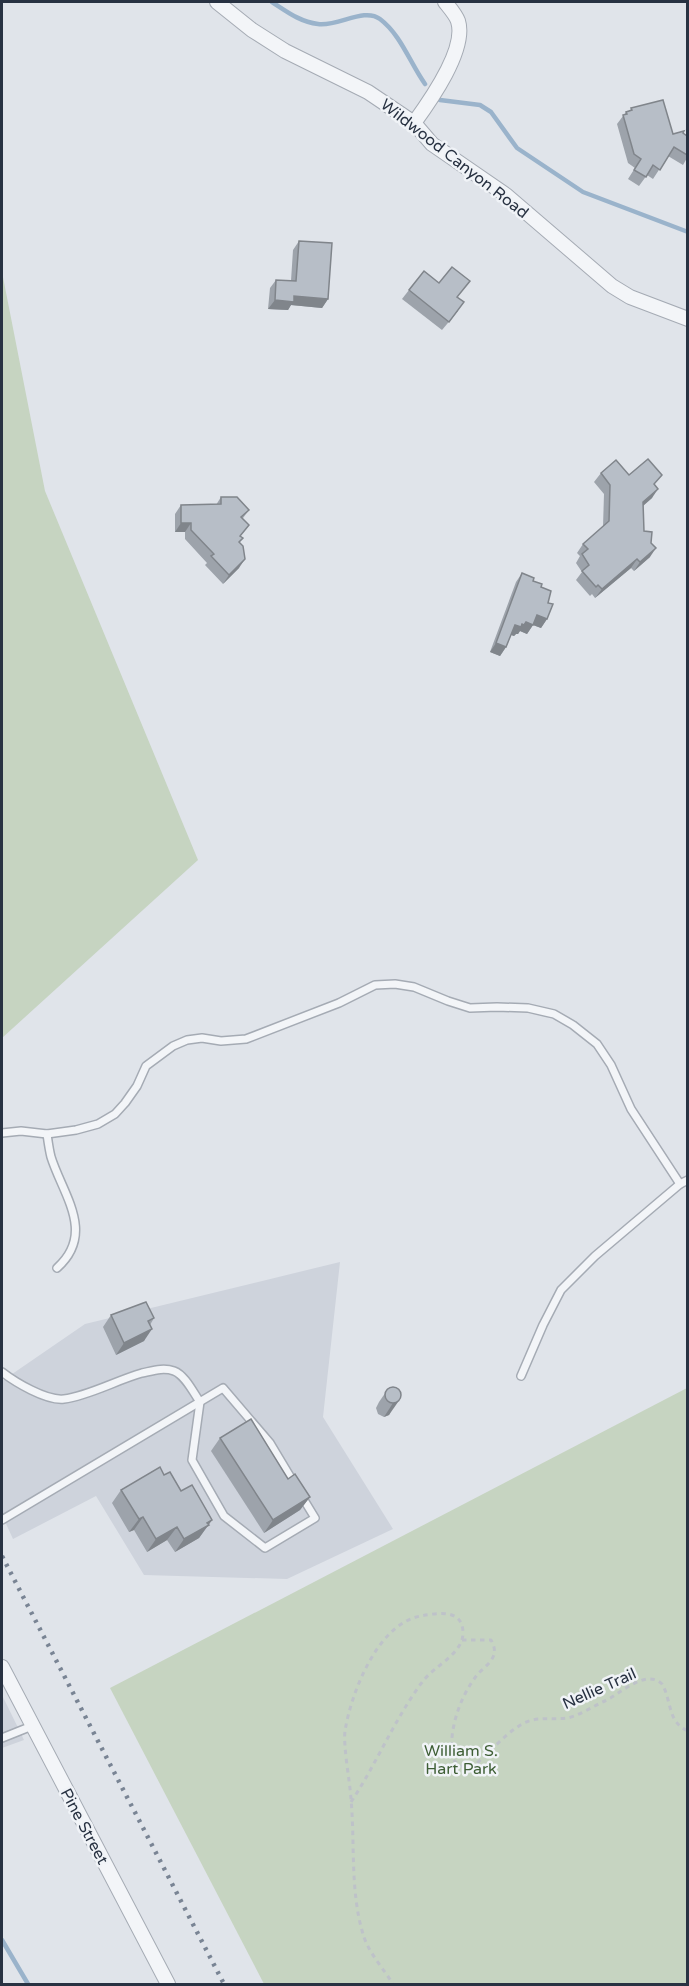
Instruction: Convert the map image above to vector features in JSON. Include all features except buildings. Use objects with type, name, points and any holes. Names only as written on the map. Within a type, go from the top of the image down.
[{"type":"street","name":"Wildwood Canyon Road","points":[[217,2],[252,30],[285,51],[368,92],[414,123],[432,144],[506,195],[612,286],[630,297],[687,319]]},
{"type":"street","points":[[414,123],[433,95],[458,44],[458,21],[445,2]]},
{"type":"street","name":"Pine Street","points":[[2,1667],[168,1984]]},
{"type":"lane","points":[[2,1133],[21,1131],[47,1134],[98,1124],[115,1114],[137,1086],[146,1066],[173,1046],[187,1040],[202,1038],[221,1041],[246,1039],[308,1013],[339,1003],[375,985],[395,984],[414,987],[470,1008],[528,1008],[554,1014],[573,1025],[597,1044],[611,1065],[631,1110],[680,1184]]},
{"type":"lane","points":[[47,1134],[50,1155],[76,1221],[76,1242],[67,1259],[57,1268]]},
{"type":"lane","points":[[521,1376],[561,1290],[595,1256],[687,1180]]},
{"type":"lane","points":[[2,1372],[34,1392],[62,1400],[160,1369],[175,1371],[183,1378],[200,1402],[192,1460],[224,1516],[265,1548],[315,1518],[270,1443],[223,1388],[200,1402],[2,1520]]},
{"type":"lane","points":[[2,1738],[32,1726]]},
{"type":"path","points":[[351,1802],[368,1777],[424,1679],[454,1652],[462,1640],[463,1634],[459,1621],[450,1613],[417,1616],[400,1625],[385,1639],[357,1687],[345,1733],[357,1908],[364,1936],[393,1984]]},
{"type":"path","name":"Nellie Trail","points":[[462,1640],[491,1640],[495,1646],[494,1657],[477,1674],[466,1691],[455,1718],[452,1757],[462,1767],[472,1767],[524,1723],[534,1719],[569,1718],[637,1682],[650,1678],[662,1684],[671,1715],[676,1724],[687,1731]]},
{"type":"shaded area","points":[[340,1262],[323,1417],[393,1529],[287,1579],[144,1575],[96,1496],[13,1539],[2,1515],[2,1381],[85,1324]]},
{"type":"shaded area","points":[[2,1695],[24,1740],[2,1748]]},
{"type":"green space","points":[[2,272],[45,491],[198,860],[2,1038]]},
{"type":"green space","name":"William S. Hart Park","points":[[687,1388],[687,1984],[264,1984],[110,1688]]},
{"type":"waterway","points":[[272,2],[299,19],[311,23],[334,23],[366,15],[380,19],[400,41],[425,84]]},
{"type":"waterway","points":[[440,100],[480,105],[491,112],[517,148],[583,192],[688,232]]},
{"type":"waterway","points":[[2,1940],[28,1984]]},
{"type":"railway","points":[[2,1556],[224,1984]]}]
